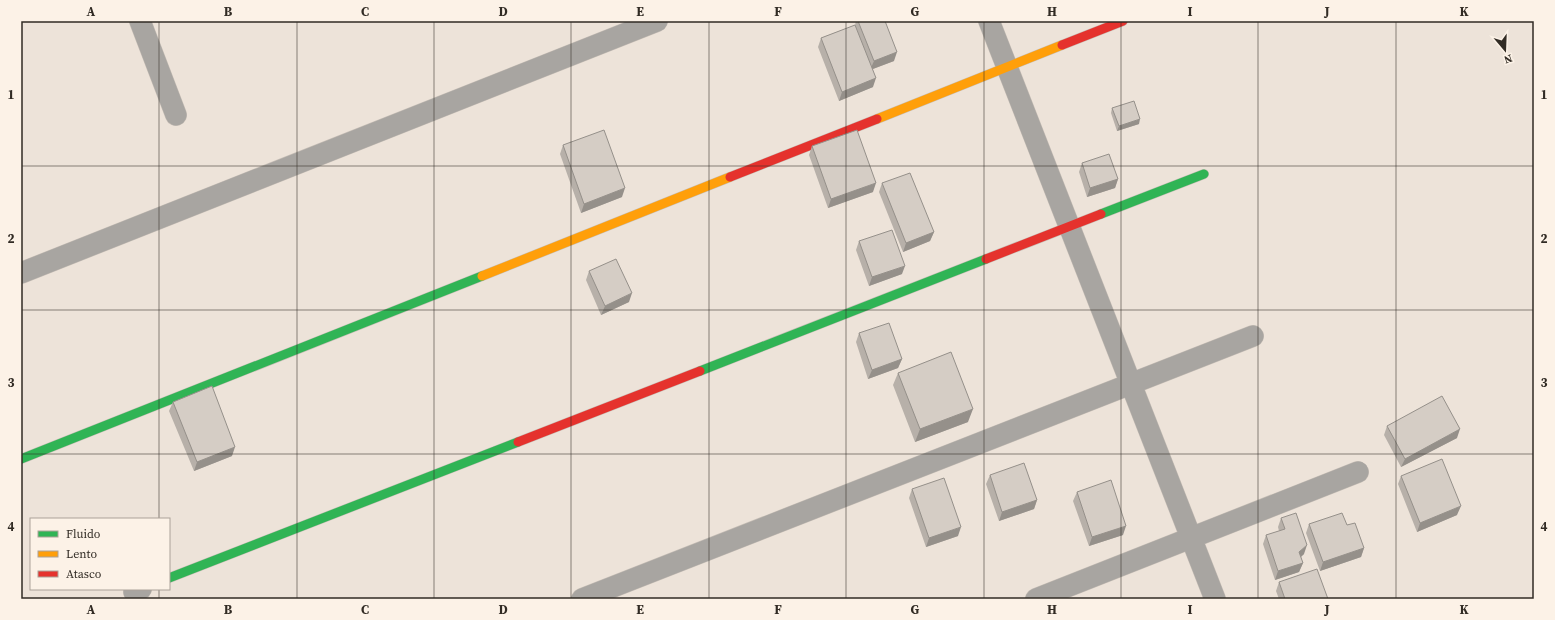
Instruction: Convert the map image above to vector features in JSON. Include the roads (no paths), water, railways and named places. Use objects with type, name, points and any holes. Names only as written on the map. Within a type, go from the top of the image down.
[{"type":"street","points":[[140,21],[176,115]]},
{"type":"street","points":[[21,273],[657,21]]},
{"type":"street","points":[[989,21],[1215,599]]},
{"type":"street","points":[[21,459],[1123,21]]},
{"type":"street","points":[[170,578],[1204,174]]},
{"type":"street","points":[[582,599],[1253,336]]},
{"type":"street","points":[[1036,599],[1358,472]]}]
